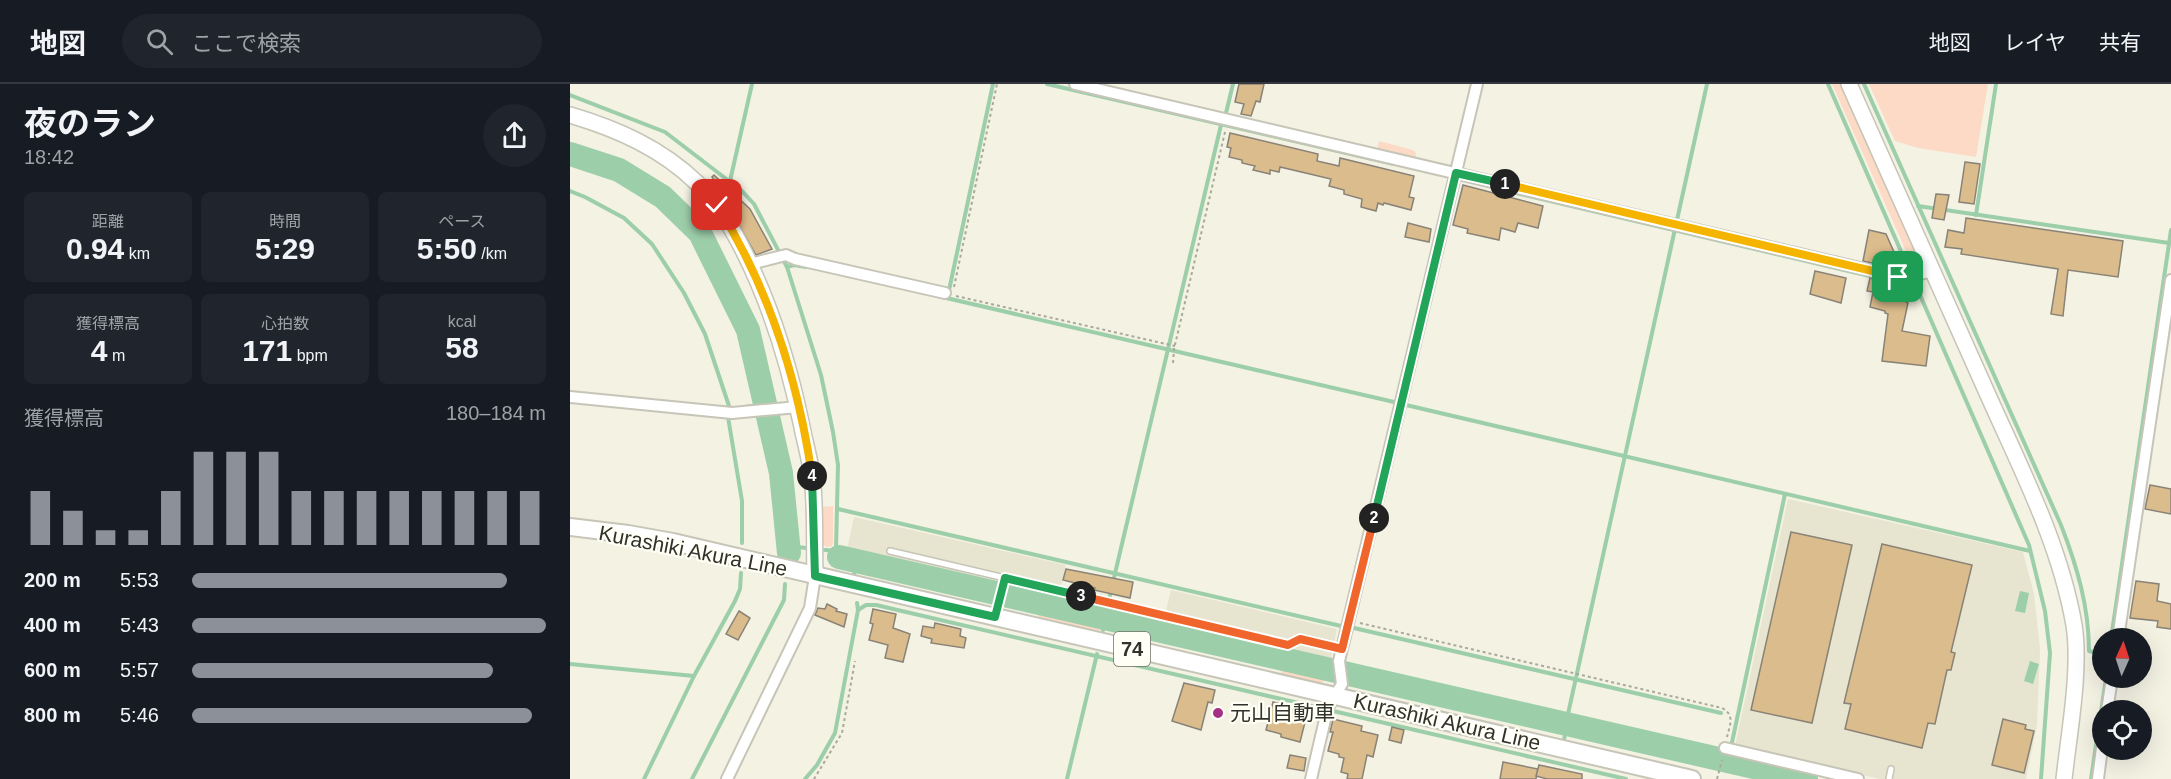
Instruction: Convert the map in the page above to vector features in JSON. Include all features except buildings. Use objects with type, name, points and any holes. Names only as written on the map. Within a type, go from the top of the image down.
[{"type":"main road","name":"Kurashiki Akura Line","points":[[570,527],[673,542],[995,617],[1330,706],[1692,779]]},
{"type":"street","points":[[1075,84],[1911,277],[1933,271]]},
{"type":"street","points":[[1311,779],[1330,706],[1342,684],[1340,665],[1342,649],[1478,84]]},
{"type":"street","points":[[1849,84],[2034,498],[2058,562],[2076,643],[2064,779]]},
{"type":"street","points":[[570,115],[641,142],[680,168],[699,184],[717,205],[750,264],[780,336],[798,407],[812,473],[815,576],[810,608],[727,779]]},
{"type":"street","points":[[750,264],[781,256],[945,293]]},
{"type":"street","points":[[2120,628],[2171,280]]},
{"type":"street","points":[[570,397],[725,412],[766,411],[798,407]]},
{"type":"street","points":[[1729,749],[1858,779]]},
{"type":"street","points":[[2098,779],[2100,760]]},
{"type":"lane","points":[[890,550],[1288,645],[1300,639],[1342,649]]},
{"type":"lane","points":[[995,617],[1005,578]]},
{"type":"lane","points":[[1888,779],[1891,769]]},
{"type":"path","points":[[997,84],[952,295],[1172,348]]},
{"type":"path","points":[[1173,363],[1172,348],[1226,128]]},
{"type":"path","points":[[1349,620],[1722,708],[1728,711],[1731,717],[1729,749]]},
{"type":"path","points":[[814,779],[842,733],[855,661]]},
{"type":"path","points":[[1717,779],[1721,765]]},
{"type":"shaded area","points":[[1832,84],[1841,84],[1918,255],[1914,269]]},
{"type":"shaded area","points":[[1869,84],[1988,84],[1976,157],[1918,148],[1895,141]]},
{"type":"shaded area","points":[[1379,141],[1413,150],[1416,153],[1415,160],[1377,151]]},
{"type":"shaded area","points":[[1788,499],[2023,552],[2034,594],[2040,649],[2037,725],[2026,779],[1880,779],[1735,746]]},
{"type":"shaded area","points":[[833,506],[833,543],[832,546],[826,547],[821,542],[820,507]]},
{"type":"shaded area","points":[[854,517],[1066,565],[1061,585],[1107,595],[1104,608],[847,550]]},
{"type":"shaded area","points":[[1171,590],[1337,629],[1331,664],[1137,618],[1138,614],[1112,608],[1114,599],[1166,611]]},
{"type":"shaded area","points":[[2020,591],[2029,593],[2025,613],[2015,611]]},
{"type":"shaded area","points":[[1042,609],[1102,622],[1100,632],[1039,618],[1037,615]]},
{"type":"shaded area","points":[[2030,661],[2039,664],[2033,684],[2024,681]]},
{"type":"shaded area","points":[[1283,664],[1313,670],[1330,677],[1320,684],[1281,675]]},
{"type":"waterway","points":[[730,181],[752,84]]},
{"type":"waterway","points":[[948,295],[993,84]]},
{"type":"waterway","points":[[1047,84],[1394,164]]},
{"type":"waterway","points":[[1226,113],[1233,84]]},
{"type":"waterway","points":[[1677,220],[1707,84]]},
{"type":"waterway","points":[[1828,84],[2029,545],[2045,611],[2050,653],[2041,779]]},
{"type":"waterway","points":[[1864,84],[2061,525],[2081,587],[2087,619],[2089,651],[2092,652]]},
{"type":"waterway","points":[[1976,215],[1996,84]]},
{"type":"waterway","points":[[570,95],[665,132],[742,191],[754,204],[787,267],[821,375],[838,465],[836,549],[839,557]]},
{"type":"waterway","points":[[1113,582],[1221,125]]},
{"type":"waterway","points":[[570,154],[619,170],[663,197],[700,233],[748,330],[781,473],[789,553]]},
{"type":"waterway","points":[[570,191],[624,218],[652,244],[684,293],[705,334],[730,409],[732,408]]},
{"type":"waterway","points":[[1516,193],[1874,277]]},
{"type":"waterway","points":[[1918,206],[2169,243]]},
{"type":"waterway","points":[[1566,723],[1675,229]]},
{"type":"waterway","points":[[2113,628],[2171,230]]},
{"type":"waterway","points":[[787,267],[794,265],[806,267]]},
{"type":"waterway","points":[[1896,282],[1915,286]]},
{"type":"waterway","points":[[942,297],[1394,402]]},
{"type":"waterway","points":[[745,407],[765,404]]},
{"type":"waterway","points":[[1406,405],[2030,551]]},
{"type":"waterway","points":[[728,417],[742,501],[742,543]]},
{"type":"waterway","points":[[1728,761],[1785,494]]},
{"type":"waterway","points":[[838,509],[1341,626]]},
{"type":"waterway","points":[[788,546],[806,548]]},
{"type":"waterway","points":[[825,550],[836,551]]},
{"type":"waterway","points":[[839,557],[1806,779]]},
{"type":"waterway","points":[[854,576],[856,562]]},
{"type":"waterway","points":[[644,779],[694,676],[735,601],[740,589],[741,573]]},
{"type":"waterway","points":[[692,779],[784,600],[785,584]]},
{"type":"waterway","points":[[1103,630],[1111,590]]},
{"type":"waterway","points":[[805,779],[817,765],[835,733],[858,610],[857,603]]},
{"type":"waterway","points":[[858,610],[866,605],[876,605],[1626,779]]},
{"type":"waterway","points":[[1354,628],[1721,713]]},
{"type":"waterway","points":[[1067,779],[1097,654]]},
{"type":"waterway","points":[[570,664],[694,676]]},
{"type":"waterway","points":[[2091,779],[2105,688]]},
{"type":"waterway","points":[[1564,740],[1567,724]]},
{"type":"place","name":"元山自動車","points":[[1218,713]]},
{"type":"route","points":[[717,205],[750,264],[780,336],[812,473],[815,576],[995,617],[1005,578],[1288,645],[1300,639],[1342,649],[1456,173],[1898,277]]}]
